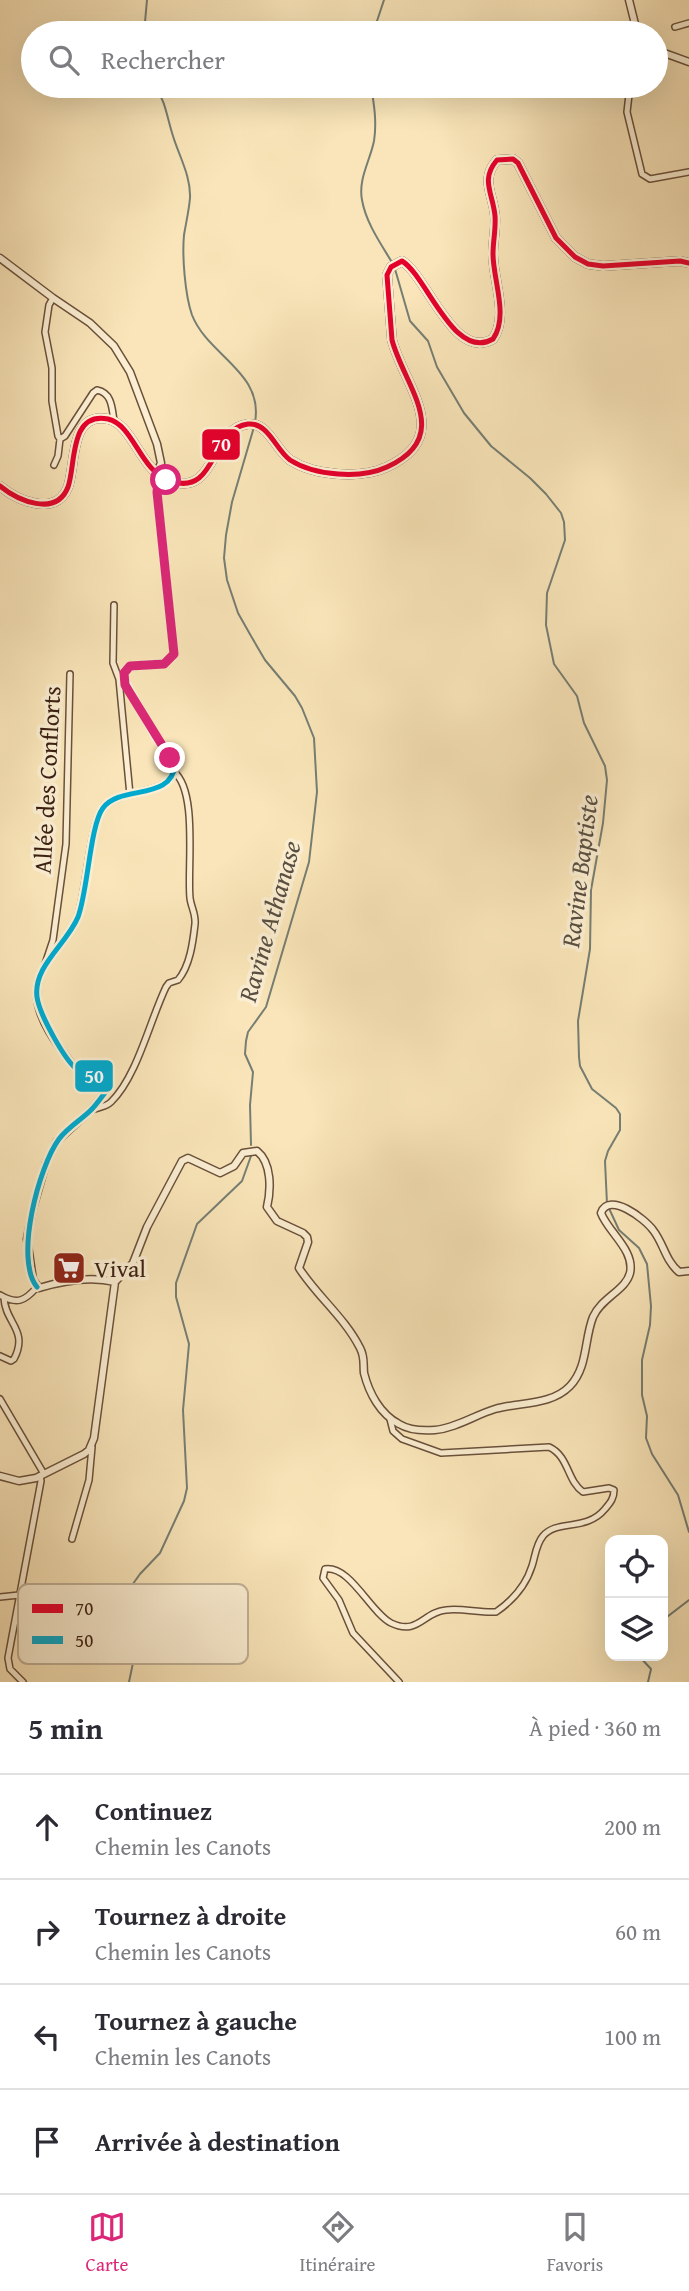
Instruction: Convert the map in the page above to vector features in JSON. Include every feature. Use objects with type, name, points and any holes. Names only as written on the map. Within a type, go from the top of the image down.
[{"type":"main road","points":[[0,485],[16,498],[30,503],[47,504],[54,501],[68,487],[80,431],[93,420],[104,419],[114,421],[123,430],[157,475],[179,484],[196,481],[227,435],[249,424],[265,431],[289,459],[302,466],[342,475],[376,472],[397,463],[412,451],[422,431],[421,416],[392,340],[387,275],[395,264],[402,261],[407,264],[418,276],[431,300],[460,334],[471,342],[480,344],[493,339],[499,326],[499,310],[493,253],[495,216],[487,178],[489,169],[497,160],[513,159],[517,163],[556,238],[575,257],[589,264],[603,266],[680,261],[689,263]]},
{"type":"street","points":[[629,0],[633,21]]},
{"type":"street","points":[[675,27],[689,23]]},
{"type":"street","points":[[668,54],[689,62]]},
{"type":"street","points":[[629,98],[627,112],[642,174],[650,179],[689,172]]},
{"type":"street","points":[[0,258],[100,331],[123,359],[157,444],[161,463],[157,475],[157,492],[174,654],[164,664],[130,666],[125,670],[124,679],[154,735],[175,764],[174,772],[171,779],[157,788],[115,799],[100,811],[78,915],[43,970],[36,995],[41,1014],[52,1035],[74,1067],[106,1082],[108,1089],[91,1111],[57,1141],[46,1163],[27,1239],[33,1280],[37,1287]]},
{"type":"street","points":[[53,298],[49,305],[46,332],[52,368],[52,408],[60,439],[54,466]]},
{"type":"street","points":[[60,439],[97,390],[109,397],[114,421]]},
{"type":"street","points":[[114,605],[113,663],[118,678],[130,795]]},
{"type":"street","name":"Allée des Conflorts","points":[[43,970],[53,940],[66,844],[70,674]]},
{"type":"street","points":[[91,1111],[110,1104],[121,1088],[136,1062],[166,987],[178,980],[187,967],[195,922],[190,900],[191,835],[183,783],[174,772]]},
{"type":"street","points":[[72,1539],[89,1480],[115,1282],[132,1263],[147,1227],[182,1161],[188,1158],[220,1173],[234,1166],[243,1153],[257,1151],[263,1155],[267,1164],[267,1207],[271,1217],[307,1237],[308,1242],[299,1268],[352,1333],[365,1361],[363,1370],[368,1387],[382,1411],[390,1419],[411,1429],[436,1430],[496,1408],[545,1399],[569,1388],[582,1366],[593,1317],[600,1304],[626,1282],[630,1273],[627,1255],[601,1213],[607,1204],[615,1203],[623,1207],[653,1230],[669,1263],[679,1272],[689,1271]]},
{"type":"street","points":[[0,1356],[11,1361],[14,1359],[19,1333],[8,1315],[2,1297],[22,1301],[37,1287],[86,1280],[115,1282]]},
{"type":"street","points":[[0,1399],[42,1475],[21,1584]]},
{"type":"street","points":[[390,1419],[393,1432],[402,1439],[441,1453],[549,1447],[561,1456],[577,1488],[583,1492],[609,1488],[614,1490],[611,1502],[598,1518],[582,1525],[558,1527],[544,1534],[538,1545],[532,1569],[520,1590],[496,1612],[444,1610],[408,1628],[399,1626],[380,1616],[351,1581],[338,1570],[325,1569],[323,1578],[339,1600],[353,1633],[399,1682]]},
{"type":"street","points":[[0,1476],[19,1481],[42,1475],[84,1454],[92,1444]]},
{"type":"street","points":[[0,1597],[18,1595]]},
{"type":"street","points":[[18,1601],[9,1651],[10,1669],[23,1682]]},
{"type":"street","points":[[0,1650],[9,1651]]},
{"type":"waterway","name":"Ravine Athanase","points":[[145,21],[147,0]]},
{"type":"waterway","name":"Ravine Baptiste","points":[[377,21],[384,0]]},
{"type":"waterway","name":"Ravine Athanase","points":[[162,98],[189,182],[190,198],[183,254],[192,315],[210,342],[233,365],[251,390],[256,405],[255,422]]},
{"type":"waterway","name":"Ravine Baptiste","points":[[373,98],[375,134],[361,192],[370,225],[393,264]]},
{"type":"waterway","name":"Ravine Baptiste","points":[[395,269],[410,321],[428,341],[437,367],[464,413],[491,446],[546,494],[561,513],[564,522],[565,540],[547,593],[546,625],[554,664],[577,696],[584,723],[605,766],[607,780],[603,823],[591,890],[590,949],[578,1021],[580,1066],[592,1089],[620,1114],[620,1130],[605,1161],[607,1204],[619,1230],[639,1248],[647,1264],[651,1306],[650,1325],[642,1360],[642,1395],[647,1416],[646,1438],[652,1454],[678,1495],[689,1532]]},
{"type":"waterway","name":"Ravine Athanase","points":[[251,1145],[253,1072],[245,1054],[246,1041],[248,1032],[266,1007],[309,862],[317,792],[314,738],[302,708],[265,660],[238,613],[227,580],[224,558],[226,535],[232,502],[254,427]]},
{"type":"waterway","name":"Ravine Athanase","points":[[133,1584],[160,1553],[184,1501],[187,1488],[183,1410],[189,1344],[176,1297],[176,1283],[197,1224],[242,1181],[251,1156]]},
{"type":"waterway","name":"Ravine Baptiste","points":[[668,1616],[689,1600]]},
{"type":"waterway","name":"Ravine Baptiste","points":[[644,1661],[651,1669],[648,1682]]},
{"type":"waterway","name":"Ravine Athanase","points":[[129,1682],[133,1664]]},
{"type":"transit line","name":"70","points":[[0,486],[26,501],[46,504],[55,502],[68,487],[80,431],[86,423],[95,419],[108,419],[117,423],[160,476],[170,481],[186,483],[197,480],[205,471],[226,437],[235,429],[248,424],[261,427],[285,456],[312,470],[338,474],[364,473],[387,467],[407,455],[418,441],[422,425],[420,409],[392,340],[387,275],[391,267],[402,261],[442,314],[466,339],[479,343],[493,339],[498,330],[500,309],[493,254],[495,216],[488,180],[497,160],[513,159],[518,163],[556,238],[575,257],[588,264],[603,266],[680,261],[689,263]]},
{"type":"transit line","name":"50","points":[[37,1287],[31,1274],[28,1256],[29,1235],[37,1190],[44,1170],[59,1139],[91,1110],[108,1089],[103,1081],[79,1071],[67,1058],[42,1014],[37,986],[45,965],[78,917],[95,829],[103,808],[121,796],[165,784],[172,776],[175,764],[154,735],[124,679],[125,670],[137,665],[164,663],[174,654],[157,492],[159,476]]},
{"type":"place","name":"Vival","points":[[69,1268]]},
{"type":"route","points":[[166,480],[159,476],[157,492],[174,654],[164,664],[130,666],[125,670],[124,679],[154,735],[170,758]]}]
